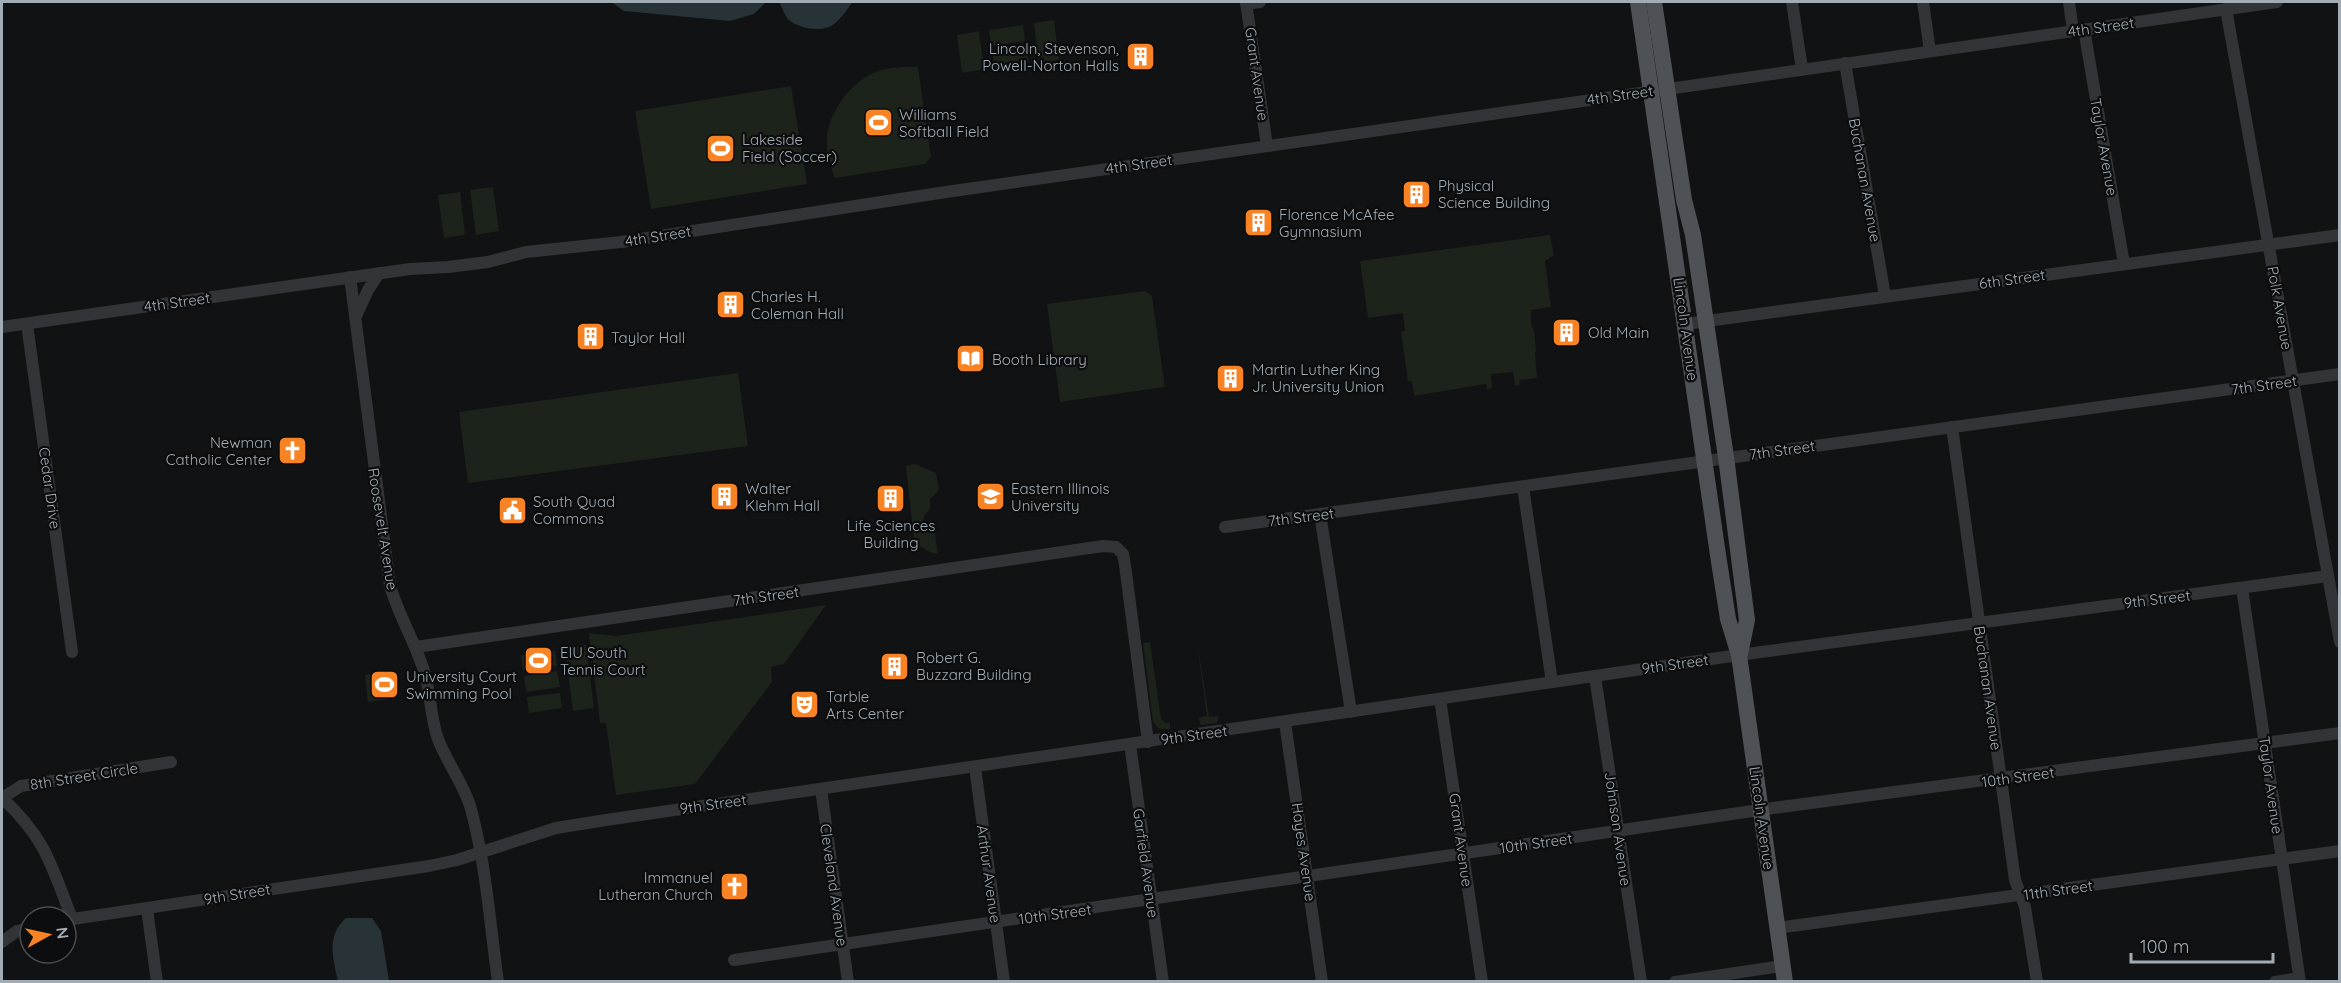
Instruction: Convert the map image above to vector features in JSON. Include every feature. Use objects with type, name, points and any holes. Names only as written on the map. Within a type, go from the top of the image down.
[{"type":"main road","name":"Lincoln Avenue","points":[[1638,2],[1693,234],[1707,321],[1747,620],[1739,655]]},
{"type":"main road","name":"Lincoln Avenue","points":[[1654,2],[1659,90],[1685,324],[1728,619],[1739,655],[1783,974]]},
{"type":"street","points":[[1246,3],[1260,2]]},
{"type":"street","points":[[1792,2],[1802,69]]},
{"type":"street","points":[[1923,2],[1930,51]]},
{"type":"street","name":"Taylor Avenue","points":[[2068,2],[2078,30],[2124,264]]},
{"type":"street","name":"4th Street","points":[[2,327],[379,273],[488,262],[526,252],[614,243],[946,192],[2078,30],[2218,7],[2277,2]]},
{"type":"street","name":"Grant Avenue","points":[[1246,3],[1267,146]]},
{"type":"street","name":"Polk Avenue","points":[[2218,7],[2268,245],[2340,642]]},
{"type":"street","name":"Buchanan Avenue","points":[[1845,63],[1886,296]]},
{"type":"street","name":"6th Street","points":[[1685,324],[2340,235]]},
{"type":"street","points":[[354,320],[379,273]]},
{"type":"street","name":"Roosevelt Avenue","points":[[350,277],[389,583],[396,606],[416,647],[425,674],[436,731],[466,796],[480,853],[498,981]]},
{"type":"street","name":"Cedar Drive","points":[[27,324],[72,652]]},
{"type":"street","name":"7th Street","points":[[1225,527],[2340,374]]},
{"type":"street","name":"Buchanan Avenue","points":[[1952,427],[2015,880],[2022,894],[2037,981]]},
{"type":"street","points":[[1523,487],[1552,682]]},
{"type":"street","points":[[1320,514],[1351,712]]},
{"type":"street","name":"7th Street","points":[[416,647],[1103,546],[1116,547],[1123,554],[1125,565],[1148,742]]},
{"type":"street","name":"9th Street","points":[[78,918],[429,866],[573,825],[1739,655],[2328,576]]},
{"type":"street","name":"Taylor Avenue","points":[[2242,588],[2300,980]]},
{"type":"street","name":"Johnson Avenue","points":[[1595,676],[1641,981]]},
{"type":"street","name":"Grant Avenue","points":[[1440,699],[1482,981]]},
{"type":"street","name":"Hayes Avenue","points":[[1285,722],[1322,981]]},
{"type":"street","name":"10th Street","points":[[734,960],[1761,810],[2340,733]]},
{"type":"street","name":"Garfield Avenue","points":[[1130,744],[1163,981]]},
{"type":"street","name":"8th Street Circle","points":[[2,798],[21,786],[171,762]]},
{"type":"street","name":"Arthur Avenue","points":[[975,767],[1004,981]]},
{"type":"street","name":"Cleveland Avenue","points":[[821,789],[848,981]]},
{"type":"street","points":[[2,798],[22,818],[47,853],[64,905]]},
{"type":"street","name":"11th Street","points":[[1777,928],[2340,851]]},
{"type":"street","points":[[147,909],[158,981]]},
{"type":"street","points":[[2,942],[18,931]]},
{"type":"street","points":[[1675,981],[1783,974]]},
{"type":"street","points":[[2275,981],[2300,980]]},
{"type":"shaded area","points":[[611,2],[766,2],[754,14],[730,21],[624,11]]},
{"type":"shaded area","points":[[779,2],[853,2],[834,24],[817,29],[792,22]]},
{"type":"shaded area","points":[[1054,20],[1059,60],[1039,63],[1034,23]]},
{"type":"shaded area","points":[[1023,25],[1025,41],[991,46],[989,30]]},
{"type":"shaded area","points":[[979,31],[984,69],[962,73],[957,35]]},
{"type":"shaded area","points":[[1026,45],[1029,62],[995,68],[992,51]]},
{"type":"shaded area","name":"Williams Softball Field","points":[[918,67],[931,157],[925,164],[835,178],[829,158],[827,137],[836,109],[848,92],[863,79],[879,71]]},
{"type":"shaded area","name":"Lakeside Field (Soccer)","points":[[791,86],[807,184],[651,209],[635,111]]},
{"type":"shaded area","points":[[493,187],[499,231],[476,235],[470,190]]},
{"type":"shaded area","points":[[460,192],[465,235],[444,238],[438,195]]},
{"type":"shaded area","points":[[1550,235],[1554,255],[1545,261],[1551,307],[1531,310],[1537,378],[1519,380],[1520,385],[1515,386],[1513,372],[1491,374],[1492,388],[1487,389],[1486,384],[1414,396],[1412,381],[1408,381],[1401,332],[1405,331],[1403,313],[1368,318],[1360,261]]},
{"type":"shaded area","points":[[1145,291],[1152,296],[1165,387],[1060,402],[1047,304]]},
{"type":"shaded area","points":[[738,373],[748,446],[468,483],[459,412]]},
{"type":"shaded area","points":[[915,464],[936,473],[939,490],[930,499],[930,509],[924,516],[923,525],[934,529],[938,554],[925,549],[914,539],[906,466]]},
{"type":"shaded area","points":[[826,605],[784,664],[771,667],[772,682],[695,784],[616,795],[606,723],[600,723],[589,633],[616,636]]},
{"type":"shaded area","points":[[1196,635],[1209,717],[1219,716],[1217,723],[1201,725],[1198,718],[1207,716]]},
{"type":"shaded area","points":[[1150,642],[1161,719],[1166,723],[1170,722],[1170,729],[1159,729],[1153,722],[1143,643]]},
{"type":"shaded area","points":[[586,645],[594,708],[573,711],[565,648]]},
{"type":"shaded area","name":"EIU South Tennis Court","points":[[555,651],[557,666],[523,671],[521,655]]},
{"type":"shaded area","points":[[392,671],[396,698],[368,702],[365,675]]},
{"type":"shaded area","name":"EIU South Tennis Court","points":[[557,671],[560,687],[526,692],[524,676]]},
{"type":"shaded area","name":"EIU South Tennis Court","points":[[560,693],[562,708],[529,713],[527,697]]},
{"type":"shaded area","points":[[346,918],[372,918],[381,931],[389,981],[338,981],[333,955],[333,939]]},
{"type":"place","name":"Lincoln, Stevenson, Powell-Norton Halls","points":[[1140,57]]},
{"type":"place","name":"Williams Softball Field","points":[[878,123]]},
{"type":"place","name":"Lakeside Field (Soccer)","points":[[721,148]]},
{"type":"place","name":"Physical Science Building","points":[[1417,194]]},
{"type":"place","name":"Florence McAfee Gymnasium","points":[[1258,223]]},
{"type":"place","name":"Charles H. Coleman Hall","points":[[730,305]]},
{"type":"place","name":"Old Main","points":[[1567,332]]},
{"type":"place","name":"Taylor Hall","points":[[590,337]]},
{"type":"place","name":"Booth Library","points":[[971,359]]},
{"type":"place","name":"Martin Luther King Jr. University Union","points":[[1231,378]]},
{"type":"place","name":"Newman Catholic Center","points":[[293,451]]},
{"type":"place","name":"Walter Klehm Hall","points":[[724,497]]},
{"type":"place","name":"Eastern Illinois University","points":[[990,497]]},
{"type":"place","name":"Life Sciences Building","points":[[891,498]]},
{"type":"place","name":"South Quad Commons","points":[[512,510]]},
{"type":"place","name":"EIU South Tennis Court","points":[[539,661]]},
{"type":"place","name":"Robert G. Buzzard Building","points":[[895,666]]},
{"type":"place","name":"University Court Swimming Pool","points":[[385,685]]},
{"type":"place","name":"Tarble Arts Center","points":[[805,705]]},
{"type":"place","name":"Immanuel Lutheran Church","points":[[734,886]]}]
